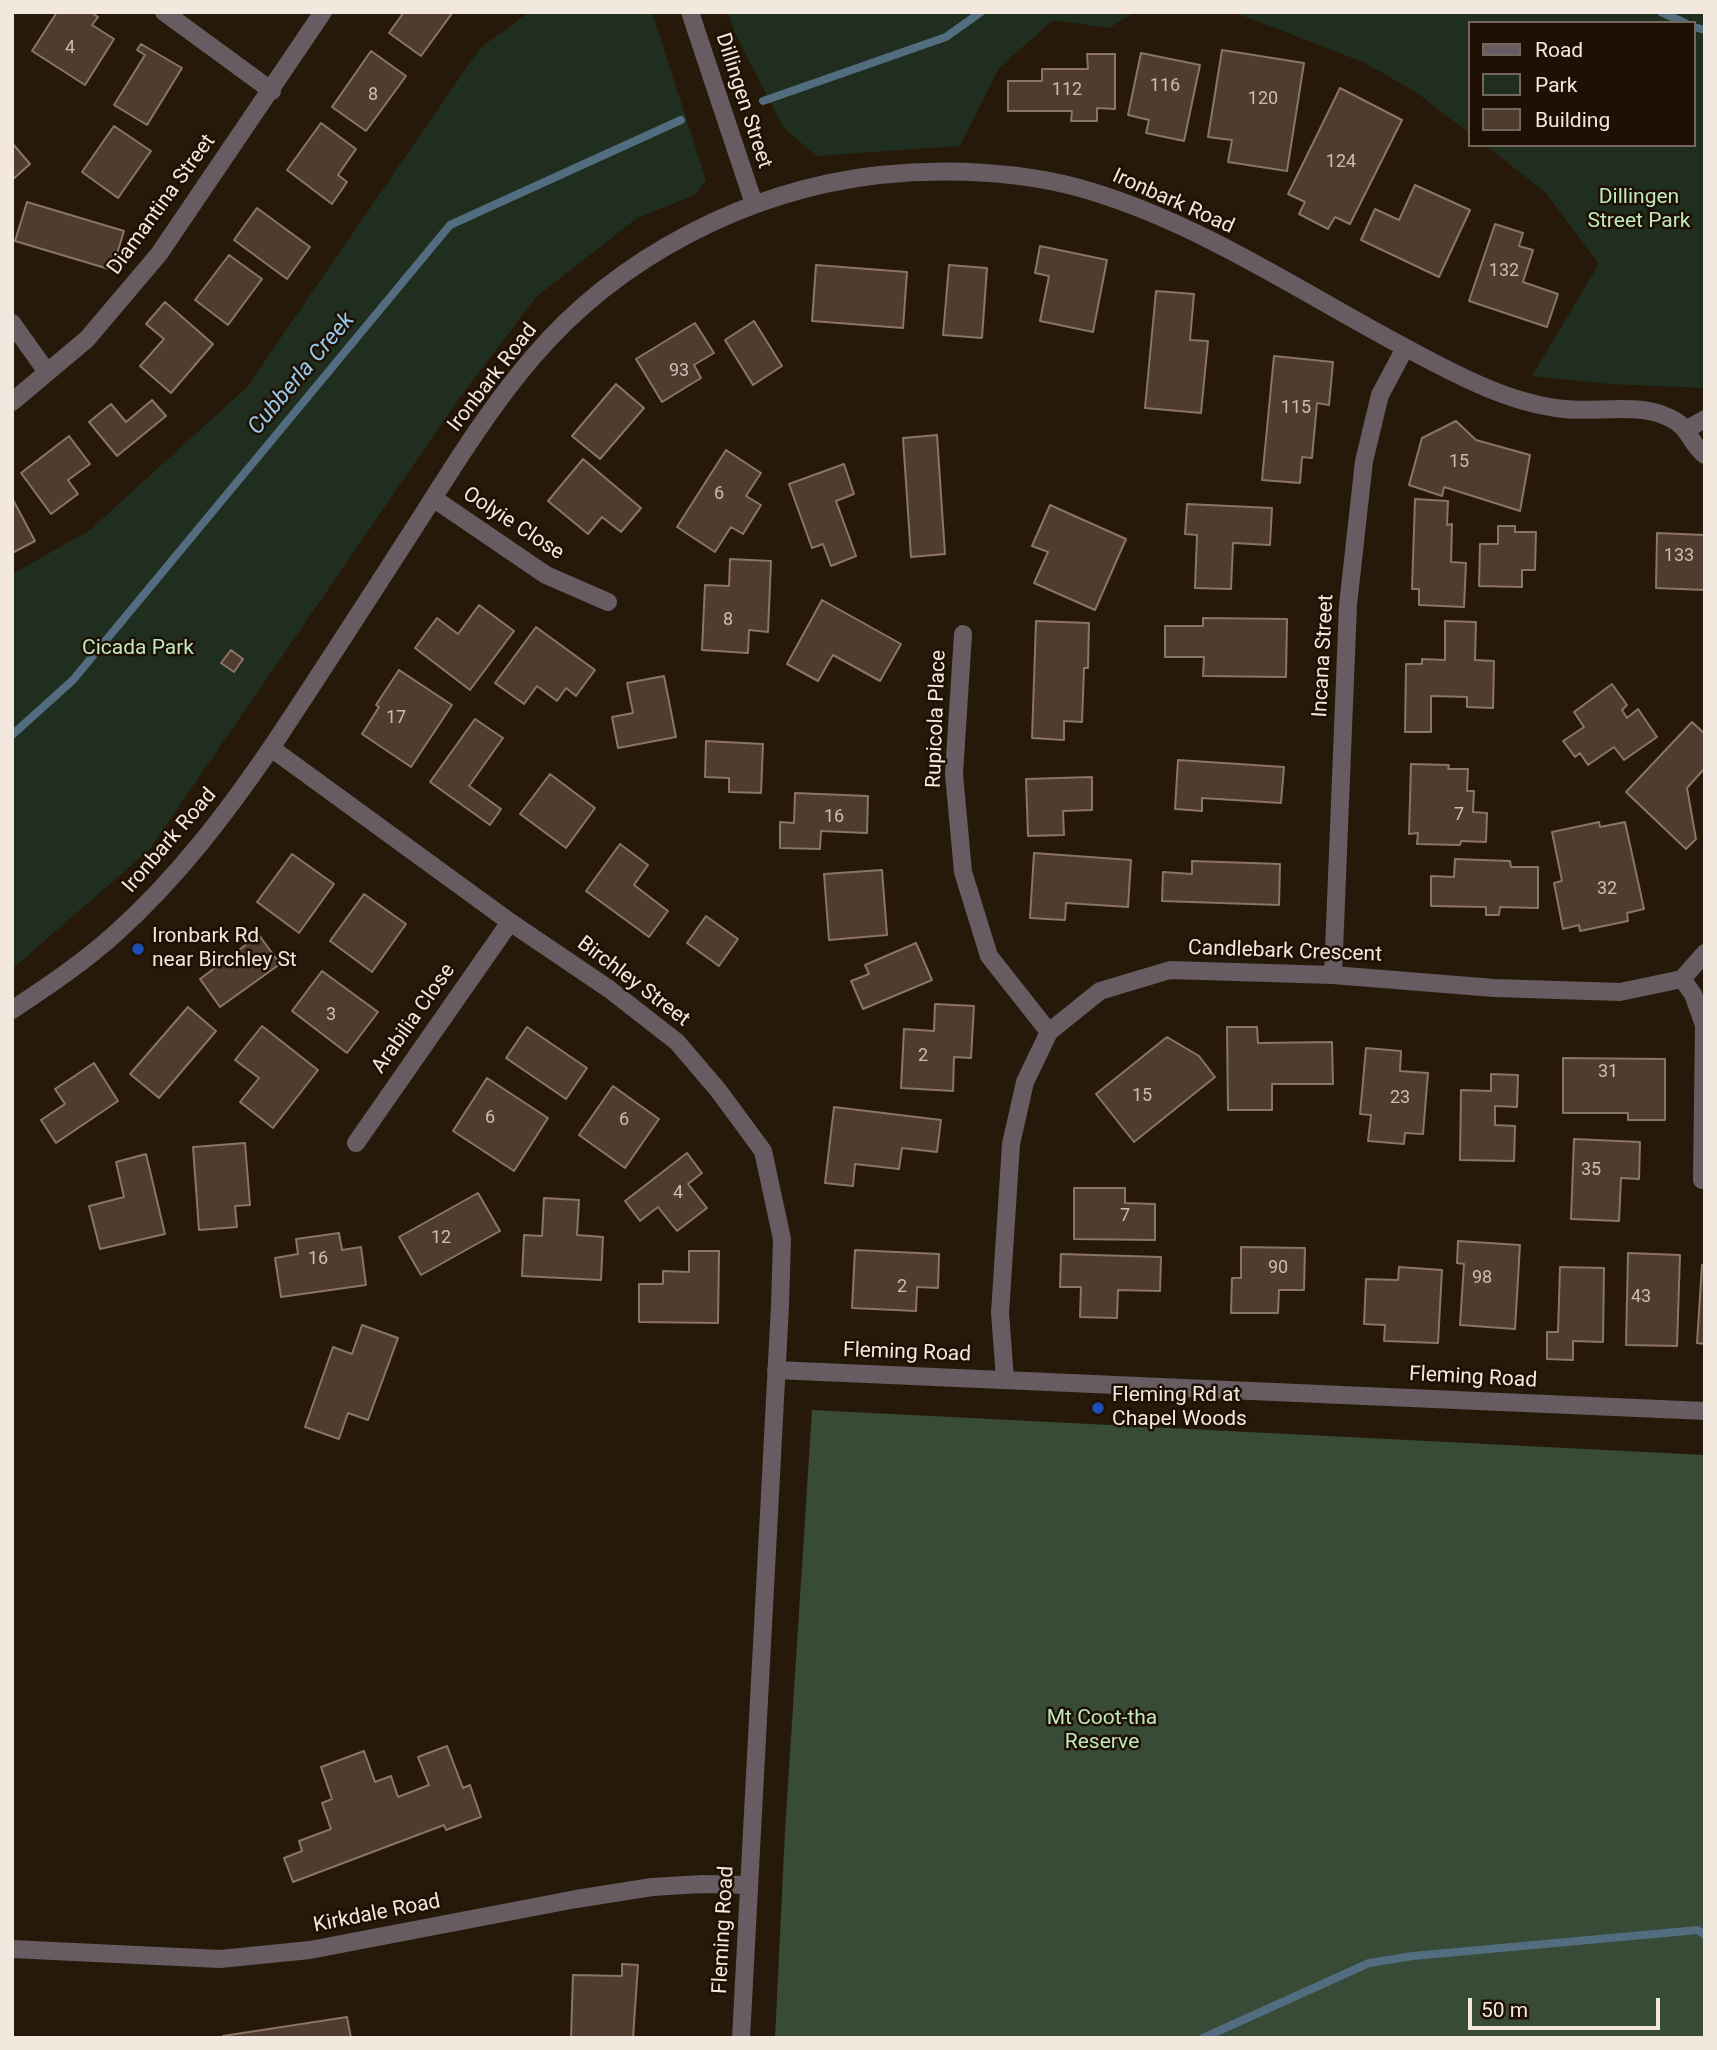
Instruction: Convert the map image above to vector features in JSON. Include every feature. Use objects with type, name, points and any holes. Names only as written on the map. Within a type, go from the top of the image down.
[{"type":"street","points":[[164,12],[272,91]]},
{"type":"street","name":"Diamantina Street","points":[[12,402],[87,339],[159,254],[272,91],[323,12]]},
{"type":"street","name":"Dillingen Street","points":[[690,12],[754,204]]},
{"type":"street","name":"Ironbark Road","points":[[12,1010],[84,960],[153,898],[198,848],[271,748],[433,498],[488,416],[534,355],[594,297],[679,237],[754,204],[795,190],[850,179],[904,173],[967,172],[1023,177],[1086,190],[1146,210],[1241,257],[1470,381],[1511,397],[1563,409],[1645,411],[1667,416],[1687,429],[1696,448],[1705,455]]},
{"type":"street","points":[[12,323],[47,372]]},
{"type":"street","name":"Incana Street","points":[[1333,975],[1348,605],[1364,461],[1380,395],[1405,348]]},
{"type":"street","points":[[1687,429],[1705,419]]},
{"type":"street","name":"Oolyie Close","points":[[433,498],[546,575],[608,601]]},
{"type":"street","name":"Rupicola Place","points":[[963,634],[954,774],[963,872],[989,956],[1049,1032]]},
{"type":"street","name":"Birchley Street","points":[[271,748],[510,922],[609,989],[677,1042],[718,1090],[763,1151],[782,1239],[776,1370]]},
{"type":"street","name":"Arabilia Close","points":[[356,1143],[510,922]]},
{"type":"street","points":[[1702,1180],[1704,1025],[1693,994],[1682,979],[1705,953]]},
{"type":"street","name":"Candlebark Crescent","points":[[1005,1379],[1000,1314],[1011,1144],[1025,1082],[1049,1032],[1100,991],[1170,970],[1333,975],[1494,988],[1620,992],[1682,979]]},
{"type":"street","name":"Fleming Road","points":[[741,2038],[776,1370],[1705,1411]]},
{"type":"street","name":"Kirkdale Road","points":[[12,1949],[219,1959],[310,1950],[652,1887],[748,1885]]},
{"type":"green space","name":"Cicada Park","points":[[529,12],[652,12],[706,180],[695,195],[637,218],[536,297],[458,400],[149,850],[12,969],[12,574],[90,530],[247,387],[480,48]]},
{"type":"green space","points":[[728,12],[1135,12],[1109,28],[1053,20],[999,68],[960,146],[816,156],[783,127],[735,33]]},
{"type":"green space","name":"Dillingen Street Park","points":[[1233,12],[1705,12],[1705,388],[1609,384],[1532,376],[1599,264],[1545,192],[1488,147],[1696,147],[1696,21],[1468,21],[1468,132],[1416,92],[1363,62]]},
{"type":"green space","name":"Mt Coot-tha Reserve","points":[[812,1410],[1705,1455],[1705,2038],[775,2038],[785,1831]]},
{"type":"building","points":[[57,12],[91,12],[98,17],[92,25],[114,39],[85,85],[32,51]]},
{"type":"building","points":[[404,12],[453,12],[421,56],[389,33]]},
{"type":"building","points":[[141,44],[182,68],[147,125],[114,105],[145,55],[137,50]]},
{"type":"building","points":[[1222,50],[1304,63],[1287,171],[1228,162],[1232,140],[1208,137]]},
{"type":"building","points":[[371,51],[406,76],[366,131],[332,107]]},
{"type":"building","points":[[1141,53],[1200,65],[1184,141],[1146,133],[1149,120],[1128,115]]},
{"type":"building","points":[[1087,54],[1115,54],[1115,109],[1097,108],[1097,121],[1071,121],[1072,111],[1008,111],[1008,81],[1042,81],[1042,69],[1088,69]]},
{"type":"building","points":[[1340,88],[1402,120],[1350,224],[1335,217],[1328,229],[1299,214],[1305,202],[1288,194]]},
{"type":"building","points":[[321,123],[356,149],[338,175],[347,182],[332,204],[287,170]]},
{"type":"building","points":[[114,126],[151,151],[118,198],[82,172]]},
{"type":"building","points":[[12,143],[30,164],[12,180]]},
{"type":"building","points":[[1415,185],[1470,210],[1439,277],[1361,240],[1375,209],[1399,220]]},
{"type":"building","points":[[27,202],[124,231],[112,270],[15,241]]},
{"type":"building","points":[[257,208],[310,247],[287,279],[234,240]]},
{"type":"building","points":[[1495,224],[1523,233],[1519,246],[1533,250],[1523,282],[1558,294],[1547,327],[1469,301]]},
{"type":"building","points":[[1040,246],[1107,260],[1093,332],[1040,321],[1049,276],[1035,273]]},
{"type":"building","points":[[229,255],[262,279],[228,325],[195,300]]},
{"type":"building","points":[[816,265],[907,272],[903,328],[812,321]]},
{"type":"building","points":[[949,265],[987,268],[982,338],[943,335]]},
{"type":"building","points":[[1156,291],[1194,294],[1190,340],[1208,341],[1201,413],[1145,408]]},
{"type":"building","points":[[165,302],[213,344],[171,393],[140,366],[164,339],[146,324]]},
{"type":"building","points":[[754,321],[782,366],[753,385],[725,340]]},
{"type":"building","points":[[695,323],[714,353],[694,365],[701,378],[662,402],[636,359]]},
{"type":"building","points":[[1274,356],[1333,362],[1329,405],[1317,403],[1312,458],[1302,457],[1300,483],[1262,480]]},
{"type":"building","points":[[616,384],[644,408],[600,459],[572,436]]},
{"type":"building","points":[[152,400],[166,416],[117,456],[89,422],[111,404],[126,422]]},
{"type":"building","points":[[1456,421],[1476,440],[1530,455],[1520,511],[1444,487],[1442,496],[1409,485],[1422,438]]},
{"type":"building","points":[[937,435],[945,554],[911,557],[903,438]]},
{"type":"building","points":[[69,436],[90,464],[68,480],[78,494],[51,514],[21,473]]},
{"type":"building","points":[[726,450],[761,473],[746,496],[761,505],[743,534],[731,527],[715,552],[677,527]]},
{"type":"building","points":[[583,459],[641,508],[621,532],[602,517],[588,534],[548,501]]},
{"type":"building","points":[[844,464],[854,494],[836,501],[856,556],[831,566],[823,544],[812,548],[789,484]]},
{"type":"building","points":[[12,498],[35,541],[12,553]]},
{"type":"building","points":[[1415,499],[1448,501],[1447,525],[1452,524],[1451,562],[1466,563],[1464,607],[1419,605],[1419,589],[1412,589]]},
{"type":"building","points":[[1187,504],[1272,508],[1270,545],[1233,543],[1231,589],[1195,588],[1197,535],[1185,534]]},
{"type":"building","points":[[1050,505],[1126,539],[1095,610],[1034,583],[1048,552],[1032,546]]},
{"type":"building","points":[[1498,526],[1515,526],[1515,532],[1536,532],[1535,570],[1522,570],[1522,587],[1479,586],[1480,544],[1498,544]]},
{"type":"building","points":[[1657,533],[1705,535],[1705,590],[1656,588]]},
{"type":"building","points":[[730,559],[771,561],[768,632],[749,630],[748,653],[702,650],[705,585],[729,586]]},
{"type":"building","points":[[822,600],[901,644],[880,681],[833,655],[818,681],[787,664]]},
{"type":"building","points":[[479,605],[514,631],[470,690],[415,648],[437,618],[458,634]]},
{"type":"building","points":[[1203,618],[1287,619],[1286,677],[1203,676],[1204,657],[1165,657],[1165,626],[1203,626]]},
{"type":"building","points":[[1036,621],[1089,623],[1088,668],[1084,668],[1082,722],[1064,721],[1064,740],[1032,738]]},
{"type":"building","points":[[1445,621],[1476,622],[1475,660],[1494,661],[1493,708],[1467,707],[1467,697],[1431,696],[1431,732],[1405,732],[1406,664],[1422,664],[1422,659],[1445,660]]},
{"type":"building","points":[[536,627],[595,670],[576,696],[566,688],[557,701],[537,686],[524,704],[495,683]]},
{"type":"building","points":[[231,650],[243,659],[234,672],[221,663]]},
{"type":"building","points":[[399,670],[452,705],[411,767],[362,734],[379,707],[376,705]]},
{"type":"building","points":[[664,676],[676,737],[618,748],[612,717],[633,713],[627,683]]},
{"type":"building","points":[[1612,684],[1627,705],[1622,710],[1627,718],[1638,709],[1657,737],[1624,760],[1614,747],[1588,765],[1580,753],[1575,757],[1563,741],[1584,727],[1574,712]]},
{"type":"building","points":[[475,719],[503,738],[469,786],[501,809],[490,825],[430,782]]},
{"type":"building","points":[[1692,722],[1705,734],[1705,768],[1687,788],[1696,839],[1686,849],[1626,792]]},
{"type":"building","points":[[706,741],[763,744],[761,793],[729,792],[729,778],[705,777]]},
{"type":"building","points":[[1178,760],[1284,767],[1281,803],[1202,798],[1202,811],[1175,809]]},
{"type":"building","points":[[1411,764],[1449,765],[1448,769],[1468,769],[1467,791],[1474,791],[1473,812],[1487,813],[1486,842],[1461,841],[1460,845],[1417,844],[1418,833],[1409,834]]},
{"type":"building","points":[[550,774],[595,808],[566,848],[520,814]]},
{"type":"building","points":[[1092,777],[1092,810],[1063,811],[1064,835],[1028,836],[1026,779]]},
{"type":"building","points":[[795,793],[868,796],[867,833],[821,831],[820,849],[780,848],[780,822],[794,823]]},
{"type":"building","points":[[1599,822],[1600,827],[1625,822],[1644,909],[1627,913],[1628,921],[1580,931],[1579,925],[1563,929],[1554,883],[1562,881],[1552,832]]},
{"type":"building","points":[[620,844],[648,865],[634,885],[668,911],[649,937],[586,891]]},
{"type":"building","points":[[1034,853],[1131,860],[1128,907],[1066,903],[1065,920],[1030,918]]},
{"type":"building","points":[[292,854],[334,884],[299,933],[257,902]]},
{"type":"building","points":[[1455,859],[1510,861],[1511,867],[1538,867],[1538,908],[1500,907],[1499,915],[1486,915],[1486,907],[1431,906],[1431,876],[1454,877]]},
{"type":"building","points":[[1192,861],[1280,864],[1279,905],[1162,901],[1163,872],[1192,874]]},
{"type":"building","points":[[882,870],[887,935],[829,940],[824,874]]},
{"type":"building","points":[[364,894],[406,924],[372,972],[330,941]]},
{"type":"building","points":[[706,916],[738,939],[719,966],[687,943]]},
{"type":"building","points":[[259,935],[280,964],[220,1007],[200,979]]},
{"type":"building","points":[[916,943],[932,980],[863,1009],[851,981],[869,974],[865,965]]},
{"type":"building","points":[[322,971],[378,1012],[347,1053],[292,1011]]},
{"type":"building","points":[[935,1004],[974,1006],[971,1058],[954,1057],[953,1091],[901,1088],[904,1029],[934,1031]]},
{"type":"building","points":[[188,1007],[216,1031],[159,1098],[130,1074]]},
{"type":"building","points":[[262,1026],[318,1070],[273,1128],[240,1102],[259,1078],[235,1060]]},
{"type":"building","points":[[527,1027],[587,1068],[566,1099],[506,1058]]},
{"type":"building","points":[[1227,1027],[1257,1027],[1258,1043],[1332,1042],[1333,1084],[1272,1084],[1272,1110],[1228,1110]]},
{"type":"building","points":[[1167,1037],[1199,1056],[1215,1077],[1134,1142],[1096,1094]]},
{"type":"building","points":[[1366,1048],[1401,1051],[1400,1071],[1428,1073],[1423,1134],[1405,1133],[1404,1144],[1368,1141],[1371,1115],[1360,1114]]},
{"type":"building","points":[[1563,1058],[1665,1059],[1665,1120],[1628,1120],[1628,1113],[1563,1113]]},
{"type":"building","points":[[94,1063],[118,1101],[56,1143],[41,1120],[65,1104],[55,1089]]},
{"type":"building","points":[[1491,1074],[1518,1075],[1517,1107],[1495,1106],[1495,1125],[1515,1126],[1514,1161],[1460,1160],[1461,1090],[1491,1091]]},
{"type":"building","points":[[487,1078],[548,1118],[514,1171],[453,1131]]},
{"type":"building","points":[[613,1086],[659,1119],[625,1168],[579,1135]]},
{"type":"building","points":[[834,1107],[941,1120],[937,1152],[902,1148],[899,1169],[855,1164],[853,1186],[825,1183]]},
{"type":"building","points":[[1574,1139],[1640,1142],[1639,1179],[1621,1178],[1619,1221],[1571,1219]]},
{"type":"building","points":[[245,1143],[250,1205],[235,1206],[237,1227],[199,1230],[193,1147]]},
{"type":"building","points":[[687,1153],[702,1173],[688,1184],[707,1208],[677,1231],[658,1207],[640,1221],[625,1201]]},
{"type":"building","points":[[146,1154],[165,1234],[100,1249],[89,1206],[124,1197],[116,1162]]},
{"type":"building","points":[[1074,1188],[1125,1188],[1125,1203],[1155,1204],[1155,1240],[1074,1239]]},
{"type":"building","points":[[478,1193],[500,1231],[421,1275],[399,1237]]},
{"type":"building","points":[[544,1198],[579,1200],[577,1235],[603,1237],[601,1280],[522,1276],[524,1235],[542,1236]]},
{"type":"building","points":[[339,1233],[342,1250],[361,1247],[366,1285],[281,1297],[275,1258],[298,1254],[296,1239]]},
{"type":"building","points":[[1458,1241],[1520,1245],[1515,1329],[1460,1325],[1464,1264],[1457,1263]]},
{"type":"building","points":[[1241,1247],[1305,1248],[1304,1290],[1279,1290],[1278,1313],[1231,1313],[1232,1278],[1241,1278]]},
{"type":"building","points":[[855,1250],[939,1254],[938,1288],[917,1287],[916,1311],[852,1308]]},
{"type":"building","points":[[689,1251],[719,1251],[718,1323],[639,1322],[639,1284],[663,1284],[663,1271],[689,1272]]},
{"type":"building","points":[[1628,1253],[1680,1255],[1677,1346],[1626,1345]]},
{"type":"building","points":[[1061,1254],[1161,1257],[1160,1291],[1118,1290],[1117,1318],[1080,1317],[1081,1287],[1060,1287]]},
{"type":"building","points":[[1702,1265],[1705,1265],[1705,1344],[1697,1343]]},
{"type":"building","points":[[1399,1267],[1442,1270],[1438,1343],[1384,1341],[1385,1325],[1364,1324],[1366,1279],[1398,1280]]},
{"type":"building","points":[[1560,1267],[1604,1268],[1603,1342],[1573,1341],[1573,1360],[1547,1359],[1547,1332],[1558,1332]]},
{"type":"building","points":[[362,1325],[398,1338],[368,1420],[348,1413],[339,1439],[305,1427],[333,1347],[352,1354]]},
{"type":"building","points":[[447,1746],[463,1788],[470,1785],[481,1817],[446,1830],[444,1825],[293,1882],[284,1858],[302,1851],[299,1841],[331,1829],[322,1803],[332,1799],[321,1767],[364,1751],[375,1782],[391,1776],[398,1797],[429,1785],[418,1757]]},
{"type":"building","points":[[622,1964],[638,1965],[633,2038],[571,2038],[573,1975],[622,1976]]},
{"type":"building","points":[[347,2017],[351,2038],[223,2036]]},
{"type":"waterway","name":"Cubberla Creek","points":[[763,101],[946,37],[981,12]]},
{"type":"waterway","name":"Cubberla Creek","points":[[1661,12],[1681,21]]},
{"type":"waterway","name":"Cubberla Creek","points":[[1696,28],[1705,30]]},
{"type":"waterway","name":"Cubberla Creek","points":[[12,735],[73,680],[450,225],[681,120]]},
{"type":"waterway","points":[[1203,2038],[1369,1963],[1413,1956],[1698,1930],[1705,1935]]},
{"type":"place","name":"Ironbark Rd near Birchley St","points":[[138,949]]},
{"type":"place","name":"Fleming Rd at Chapel Woods","points":[[1098,1408]]}]
